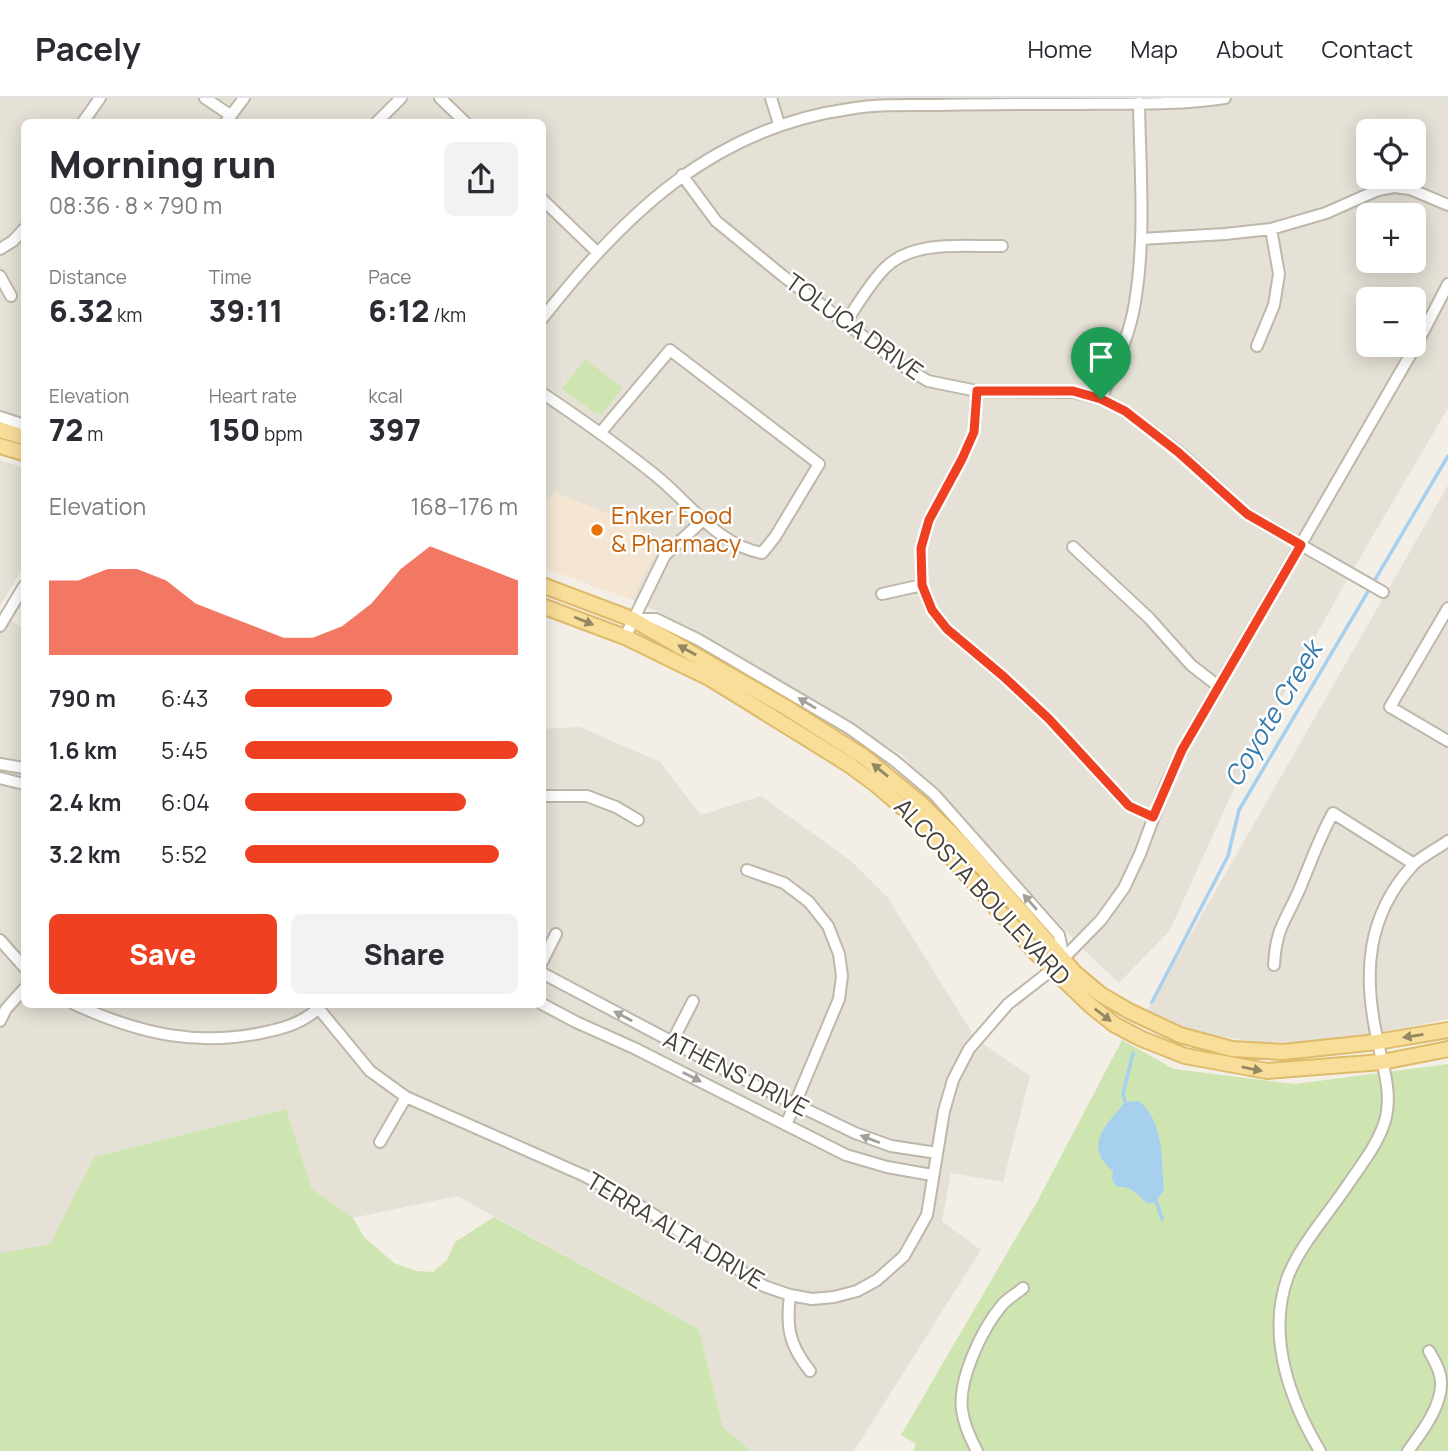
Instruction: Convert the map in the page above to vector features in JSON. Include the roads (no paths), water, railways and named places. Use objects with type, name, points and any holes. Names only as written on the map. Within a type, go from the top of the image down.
[{"type":"main road","points":[[0,430],[21,436]]},
{"type":"main road","points":[[0,446],[21,452]]},
{"type":"main road","name":"ALCOSTA BOULEVARD","points":[[546,587],[632,619],[776,702],[864,757],[919,802],[960,842],[1075,973],[1100,995],[1180,1035],[1232,1049],[1283,1052],[1377,1042],[1448,1030]]},
{"type":"main road","name":"ALCOSTA BOULEVARD","points":[[546,607],[625,637],[711,679],[848,764],[921,823],[1052,969],[1091,1006],[1115,1025],[1142,1039],[1185,1056],[1266,1071],[1382,1062],[1448,1049]]},
{"type":"street","points":[[85,119],[100,98]]},
{"type":"street","points":[[205,98],[228,119],[244,98]]},
{"type":"street","points":[[380,119],[401,98]]},
{"type":"street","points":[[440,98],[462,119]]},
{"type":"street","points":[[771,98],[779,124]]},
{"type":"street","points":[[546,314],[598,253],[651,200],[710,157],[779,124],[849,108],[894,105],[1139,103],[1225,98]]},
{"type":"street","points":[[1101,399],[1121,354],[1135,304],[1141,239],[1139,103]]},
{"type":"street","name":"TOLUCA DRIVE","points":[[682,175],[716,221],[783,276],[903,366],[928,381],[977,391],[1073,391],[1101,399],[1125,411],[1178,452],[1247,514],[1382,592]]},
{"type":"street","points":[[1141,239],[1271,229],[1326,213],[1378,190],[1394,187],[1410,189],[1448,205]]},
{"type":"street","points":[[546,203],[598,253]]},
{"type":"street","points":[[1257,346],[1274,305],[1279,274],[1271,229]]},
{"type":"street","points":[[0,250],[21,232]]},
{"type":"street","points":[[846,322],[886,268],[905,254],[928,248],[1002,246]]},
{"type":"street","points":[[0,276],[11,296]]},
{"type":"street","name":"TERRA ALTA DRIVE","points":[[322,1008],[370,1071],[406,1097],[585,1176],[637,1204],[750,1278],[790,1295],[812,1299],[857,1291],[877,1280],[904,1256],[927,1215],[947,1101],[953,1080],[969,1049],[1008,1004],[1064,959],[1101,920],[1124,888],[1182,750],[1420,338],[1448,284]]},
{"type":"street","points":[[546,396],[600,432],[658,478],[703,520],[746,550],[762,553],[775,537],[819,464],[670,350],[600,432]]},
{"type":"street","points":[[977,391],[974,432],[929,520],[921,548],[922,585],[932,610],[947,629],[1049,719],[1129,806],[1153,817]]},
{"type":"street","points":[[0,417],[21,424]]},
{"type":"street","points":[[625,637],[665,555],[703,520]]},
{"type":"street","points":[[1073,547],[1149,618],[1191,665],[1218,686]]},
{"type":"street","points":[[882,594],[922,585]]},
{"type":"street","points":[[0,626],[21,591]]},
{"type":"street","points":[[1448,608],[1390,707],[1448,741]]},
{"type":"street","points":[[0,764],[21,768]]},
{"type":"street","points":[[0,778],[21,783]]},
{"type":"street","points":[[546,796],[587,796],[616,807],[638,820]]},
{"type":"street","points":[[1274,965],[1275,942],[1281,923],[1299,890],[1318,838],[1333,813],[1414,864]]},
{"type":"street","points":[[1320,1451],[1298,1409],[1284,1367],[1279,1340],[1280,1306],[1287,1278],[1301,1253],[1365,1158],[1386,1118],[1388,1094],[1368,996],[1368,960],[1378,920],[1391,895],[1414,864],[1448,841]]},
{"type":"street","points":[[747,870],[784,883],[809,902],[828,926],[839,954],[842,975],[839,999],[786,1125]]},
{"type":"street","points":[[546,954],[556,934]]},
{"type":"street","points":[[0,940],[21,964]]},
{"type":"street","name":"ATHENS DRIVE","points":[[546,975],[795,1105],[873,1142],[937,1153]]},
{"type":"street","points":[[0,1021],[6,1009],[21,992]]},
{"type":"street","points":[[672,1042],[693,1002]]},
{"type":"street","name":"ATHENS DRIVE","points":[[546,1006],[846,1156],[932,1175]]},
{"type":"street","points":[[83,1008],[145,1032],[177,1038],[214,1039],[252,1035],[288,1027],[319,1008]]},
{"type":"street","points":[[380,1142],[406,1097]]},
{"type":"street","points":[[977,1451],[967,1431],[962,1409],[962,1388],[968,1365],[1002,1305],[1023,1288]]},
{"type":"street","points":[[790,1295],[787,1322],[790,1338],[799,1358],[810,1371]]},
{"type":"street","points":[[1408,1451],[1436,1407],[1441,1382],[1429,1351]]},
{"type":"water","points":[[1139,1101],[1158,1131],[1162,1154],[1164,1190],[1156,1201],[1148,1204],[1130,1189],[1117,1187],[1112,1179],[1113,1171],[1104,1162],[1098,1144],[1105,1127],[1125,1102]]},
{"type":"waterway","name":"Coyote Creek","points":[[1152,1002],[1228,856],[1239,810],[1448,456]]},
{"type":"waterway","name":"Coyote Creek","points":[[1125,1102],[1123,1094],[1133,1053]]},
{"type":"waterway","name":"Coyote Creek","points":[[1156,1201],[1162,1219]]},
{"type":"place","name":"Enker Food & Pharmacy","points":[[597,530]]}]
